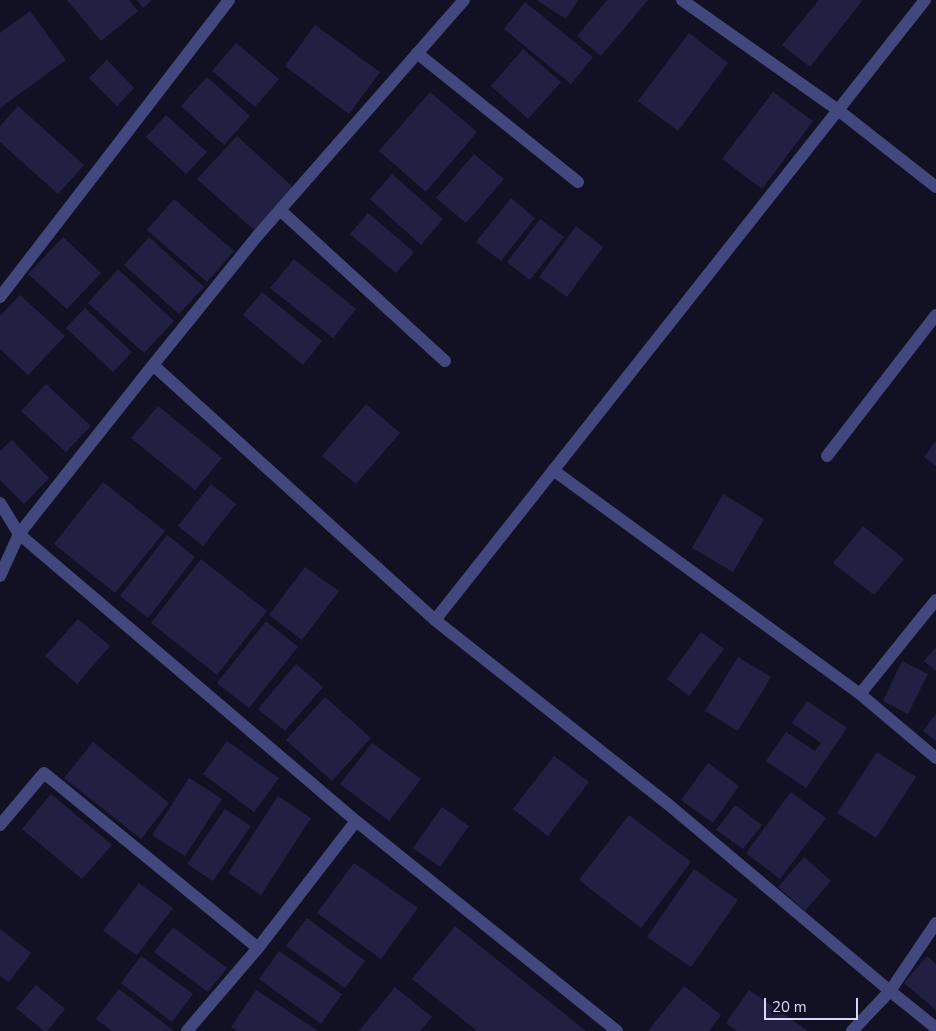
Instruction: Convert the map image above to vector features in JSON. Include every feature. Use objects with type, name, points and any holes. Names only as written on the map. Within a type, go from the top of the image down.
[{"type":"street","points":[[0,297],[229,0]]},
{"type":"street","points":[[0,576],[19,534],[153,365],[258,235],[464,0]]},
{"type":"street","points":[[682,0],[838,110],[936,187]]},
{"type":"street","points":[[435,620],[926,0]]},
{"type":"street","points":[[417,53],[578,182]]},
{"type":"street","points":[[280,210],[445,361]]},
{"type":"street","points":[[827,456],[936,315]]},
{"type":"street","points":[[153,365],[435,620],[669,805],[936,1028]]},
{"type":"street","points":[[554,470],[860,694],[936,758]]},
{"type":"street","points":[[0,503],[19,534],[356,821],[617,1031]]},
{"type":"street","points":[[860,694],[936,600]]},
{"type":"street","points":[[0,824],[44,773],[258,948]]},
{"type":"street","points":[[187,1031],[258,948],[356,821]]},
{"type":"street","points":[[852,1031],[890,991],[936,923]]},
{"type":"building","points":[[67,0],[129,0],[138,11],[101,41]]},
{"type":"building","points":[[137,0],[152,0],[143,8]]},
{"type":"building","points":[[537,0],[578,0],[566,19]]},
{"type":"building","points":[[607,0],[648,0],[601,56],[577,36]]},
{"type":"building","points":[[819,0],[862,1],[810,67],[782,45]]},
{"type":"building","points":[[525,2],[593,57],[571,84],[504,29]]},
{"type":"building","points":[[30,11],[66,60],[0,108],[0,33]]},
{"type":"building","points":[[315,25],[380,72],[349,114],[285,66]]},
{"type":"building","points":[[689,33],[728,63],[678,131],[638,101]]},
{"type":"building","points":[[236,43],[279,79],[255,107],[212,71]]},
{"type":"building","points":[[523,49],[561,82],[528,119],[491,86]]},
{"type":"building","points":[[107,60],[134,88],[117,106],[89,78]]},
{"type":"building","points":[[207,77],[250,116],[224,145],[181,106]]},
{"type":"building","points":[[430,92],[477,132],[426,192],[379,151]]},
{"type":"building","points":[[773,92],[813,121],[762,189],[722,159]]},
{"type":"building","points":[[18,106],[84,165],[58,194],[0,142],[0,126]]},
{"type":"building","points":[[166,115],[207,152],[186,174],[146,137]]},
{"type":"building","points":[[237,136],[293,187],[254,230],[197,179]]},
{"type":"building","points":[[474,154],[504,179],[466,223],[436,198]]},
{"type":"building","points":[[392,174],[443,219],[421,245],[370,199]]},
{"type":"building","points":[[511,198],[535,218],[501,261],[476,242]]},
{"type":"building","points":[[174,199],[234,251],[207,282],[147,230]]},
{"type":"building","points":[[368,213],[414,252],[396,273],[350,234]]},
{"type":"building","points":[[540,219],[564,237],[530,280],[507,262]]},
{"type":"building","points":[[576,226],[603,247],[567,297],[539,277]]},
{"type":"building","points":[[63,237],[101,273],[67,309],[28,274]]},
{"type":"building","points":[[149,237],[204,287],[179,314],[124,265]]},
{"type":"building","points":[[294,259],[356,309],[333,338],[270,288]]},
{"type":"building","points":[[118,269],[174,321],[144,353],[88,303]]},
{"type":"building","points":[[262,292],[322,341],[303,365],[243,315]]},
{"type":"building","points":[[20,295],[65,336],[28,375],[0,349],[0,316]]},
{"type":"building","points":[[85,308],[132,352],[113,372],[66,328]]},
{"type":"building","points":[[46,384],[91,426],[66,452],[21,411]]},
{"type":"building","points":[[366,404],[400,433],[356,484],[322,456]]},
{"type":"building","points":[[158,406],[222,458],[195,490],[131,438]]},
{"type":"building","points":[[12,440],[49,478],[24,504],[0,480],[0,451]]},
{"type":"building","points":[[936,441],[936,466],[924,457]]},
{"type":"building","points":[[103,482],[165,531],[115,593],[54,544]]},
{"type":"building","points":[[211,484],[236,504],[203,546],[178,526]]},
{"type":"building","points":[[723,494],[764,519],[733,572],[692,548]]},
{"type":"building","points":[[863,526],[904,559],[874,595],[833,563]]},
{"type":"building","points":[[167,535],[195,557],[148,618],[120,596]]},
{"type":"building","points":[[201,559],[267,611],[217,675],[151,623]]},
{"type":"building","points":[[305,567],[339,591],[302,640],[269,615]]},
{"type":"building","points":[[78,619],[110,646],[77,684],[45,656]]},
{"type":"building","points":[[266,621],[298,647],[249,708],[217,683]]},
{"type":"building","points":[[701,632],[724,649],[689,696],[667,679]]},
{"type":"building","points":[[936,647],[936,671],[924,661]]},
{"type":"building","points":[[738,657],[771,677],[738,731],[705,711]]},
{"type":"building","points":[[902,661],[928,674],[908,714],[883,701]]},
{"type":"building","points":[[296,664],[323,687],[285,731],[258,709]]},
{"type":"building","points":[[325,697],[371,738],[332,781],[286,740]]},
{"type":"building","points":[[807,701],[847,728],[806,788],[766,761],[786,732],[815,751],[821,743],[792,723]]},
{"type":"building","points":[[936,714],[936,741],[923,731]]},
{"type":"building","points":[[227,741],[279,778],[254,812],[203,774]]},
{"type":"building","points":[[93,742],[169,803],[141,839],[64,778]]},
{"type":"building","points":[[372,743],[421,779],[389,821],[340,784]]},
{"type":"building","points":[[877,752],[916,777],[876,838],[837,813]]},
{"type":"building","points":[[554,756],[589,782],[548,836],[513,809]]},
{"type":"building","points":[[708,763],[739,786],[713,823],[681,800]]},
{"type":"building","points":[[189,778],[222,799],[185,856],[152,835]]},
{"type":"building","points":[[791,792],[826,818],[780,879],[746,853]]},
{"type":"building","points":[[51,794],[112,845],[82,879],[22,829]]},
{"type":"building","points":[[278,796],[311,818],[261,895],[228,873]]},
{"type":"building","points":[[735,805],[762,825],[743,849],[716,830]]},
{"type":"building","points":[[442,807],[469,826],[440,867],[413,848]]},
{"type":"building","points":[[225,809],[251,826],[213,881],[187,864]]},
{"type":"building","points":[[629,815],[691,862],[641,928],[579,880]]},
{"type":"building","points":[[804,857],[831,881],[805,911],[778,887]]},
{"type":"building","points":[[354,863],[418,908],[381,959],[317,913]]},
{"type":"building","points":[[694,869],[738,900],[691,967],[647,937]]},
{"type":"building","points":[[139,883],[173,908],[137,955],[103,931]]},
{"type":"building","points":[[307,918],[365,961],[345,988],[286,946]]},
{"type":"building","points":[[455,926],[586,1031],[477,1031],[412,979]]},
{"type":"building","points":[[173,927],[227,968],[208,992],[154,952]]},
{"type":"building","points":[[0,929],[31,953],[9,982],[0,976]]},
{"type":"building","points":[[279,951],[342,994],[321,1024],[259,979]]},
{"type":"building","points":[[141,956],[193,994],[172,1022],[121,983]]},
{"type":"building","points":[[927,956],[936,964],[936,1010],[904,983]]},
{"type":"building","points":[[36,985],[65,1009],[47,1031],[44,1031],[16,1008]]},
{"type":"building","points":[[684,986],[721,1015],[709,1031],[648,1031]]},
{"type":"building","points":[[395,987],[432,1017],[420,1031],[359,1031]]},
{"type":"building","points":[[119,989],[174,1031],[112,1031],[96,1019]]},
{"type":"building","points":[[256,990],[318,1031],[238,1031],[231,1027]]},
{"type":"building","points":[[749,990],[808,1031],[737,1031],[726,1023]]}]
